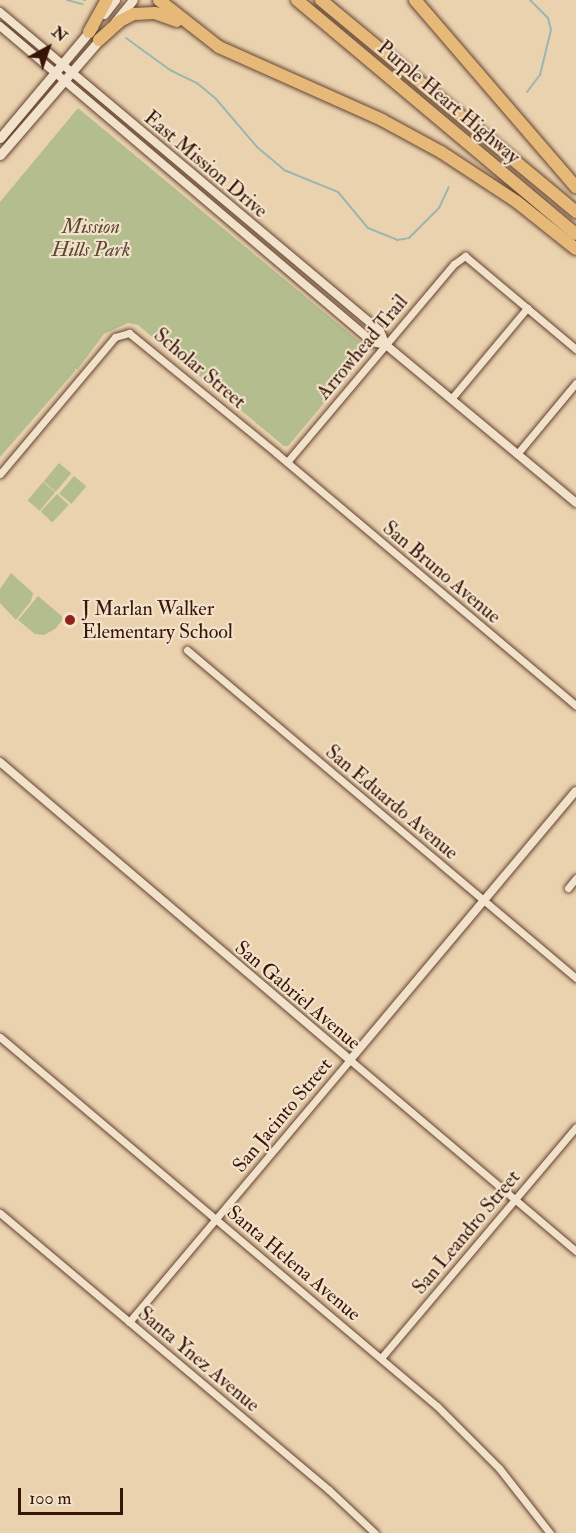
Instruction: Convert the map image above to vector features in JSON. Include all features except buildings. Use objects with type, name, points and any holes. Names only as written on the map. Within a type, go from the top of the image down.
[{"type":"highway","points":[[89,32],[107,0]]},
{"type":"highway","points":[[159,0],[203,36]]},
{"type":"highway","name":"Purple Heart Highway","points":[[297,0],[576,234]]},
{"type":"highway","name":"Purple Heart Highway","points":[[321,0],[576,212]]},
{"type":"highway","points":[[415,0],[576,187]]},
{"type":"highway","points":[[99,40],[120,21],[148,12],[166,15],[238,57],[382,120],[441,152],[517,202],[576,249]]},
{"type":"main road","points":[[0,138],[115,0]]},
{"type":"main road","points":[[0,155],[133,0]]},
{"type":"street","name":"East Mission Drive","points":[[0,12],[59,68],[64,82],[372,342],[386,345]]},
{"type":"street","name":"East Mission Drive","points":[[0,26],[59,68],[72,73],[380,331],[386,345],[576,503]]},
{"type":"street","name":"Arrowhead Trail","points":[[286,462],[454,264],[465,256],[527,308]]},
{"type":"street","points":[[451,399],[527,308],[576,349]]},
{"type":"street","name":"Scholar Street","points":[[0,474],[115,337],[124,332],[138,338],[286,462]]},
{"type":"street","points":[[517,454],[576,382]]},
{"type":"street","name":"San Bruno Avenue","points":[[286,462],[576,706]]},
{"type":"street","name":"San Eduardo Avenue","points":[[187,650],[576,978]]},
{"type":"street","name":"San Gabriel Avenue","points":[[0,762],[576,1251]]},
{"type":"street","name":"San Jacinto Street","points":[[129,1322],[576,791]]},
{"type":"street","points":[[568,888],[576,878]]},
{"type":"street","name":"Santa Helena Avenue","points":[[0,1037],[381,1358],[477,1444],[520,1493],[550,1533]]},
{"type":"street","name":"San Leandro Street","points":[[381,1358],[576,1127]]},
{"type":"street","name":"Santa Ynez Avenue","points":[[0,1213],[329,1490],[375,1533]]},
{"type":"green space","name":"Mission Hills Park","points":[[78,108],[366,347],[366,353],[288,446],[284,446],[138,325],[128,323],[104,334],[77,370],[75,368],[75,371],[0,457],[0,202]]},
{"type":"green space","points":[[59,463],[71,473],[56,492],[44,481]]},
{"type":"green space","points":[[74,476],[86,486],[71,504],[59,494]]},
{"type":"green space","points":[[43,482],[55,492],[40,511],[28,500]]},
{"type":"green space","points":[[57,494],[69,505],[52,522],[41,512]]},
{"type":"green space","points":[[11,573],[33,593],[31,601],[16,620],[0,603],[0,589]]},
{"type":"green space","points":[[38,596],[64,618],[55,629],[44,635],[35,634],[18,620]]},
{"type":"waterway","points":[[67,0],[82,4]]},
{"type":"waterway","points":[[527,92],[540,75],[551,30],[548,18],[530,0]]},
{"type":"waterway","points":[[126,38],[170,70],[197,83],[216,99],[257,147],[284,170],[338,192],[368,228],[397,240],[409,238],[439,208],[449,187]]},
{"type":"place","name":"J Marlan Walker Elementary School","points":[[70,620]]}]
